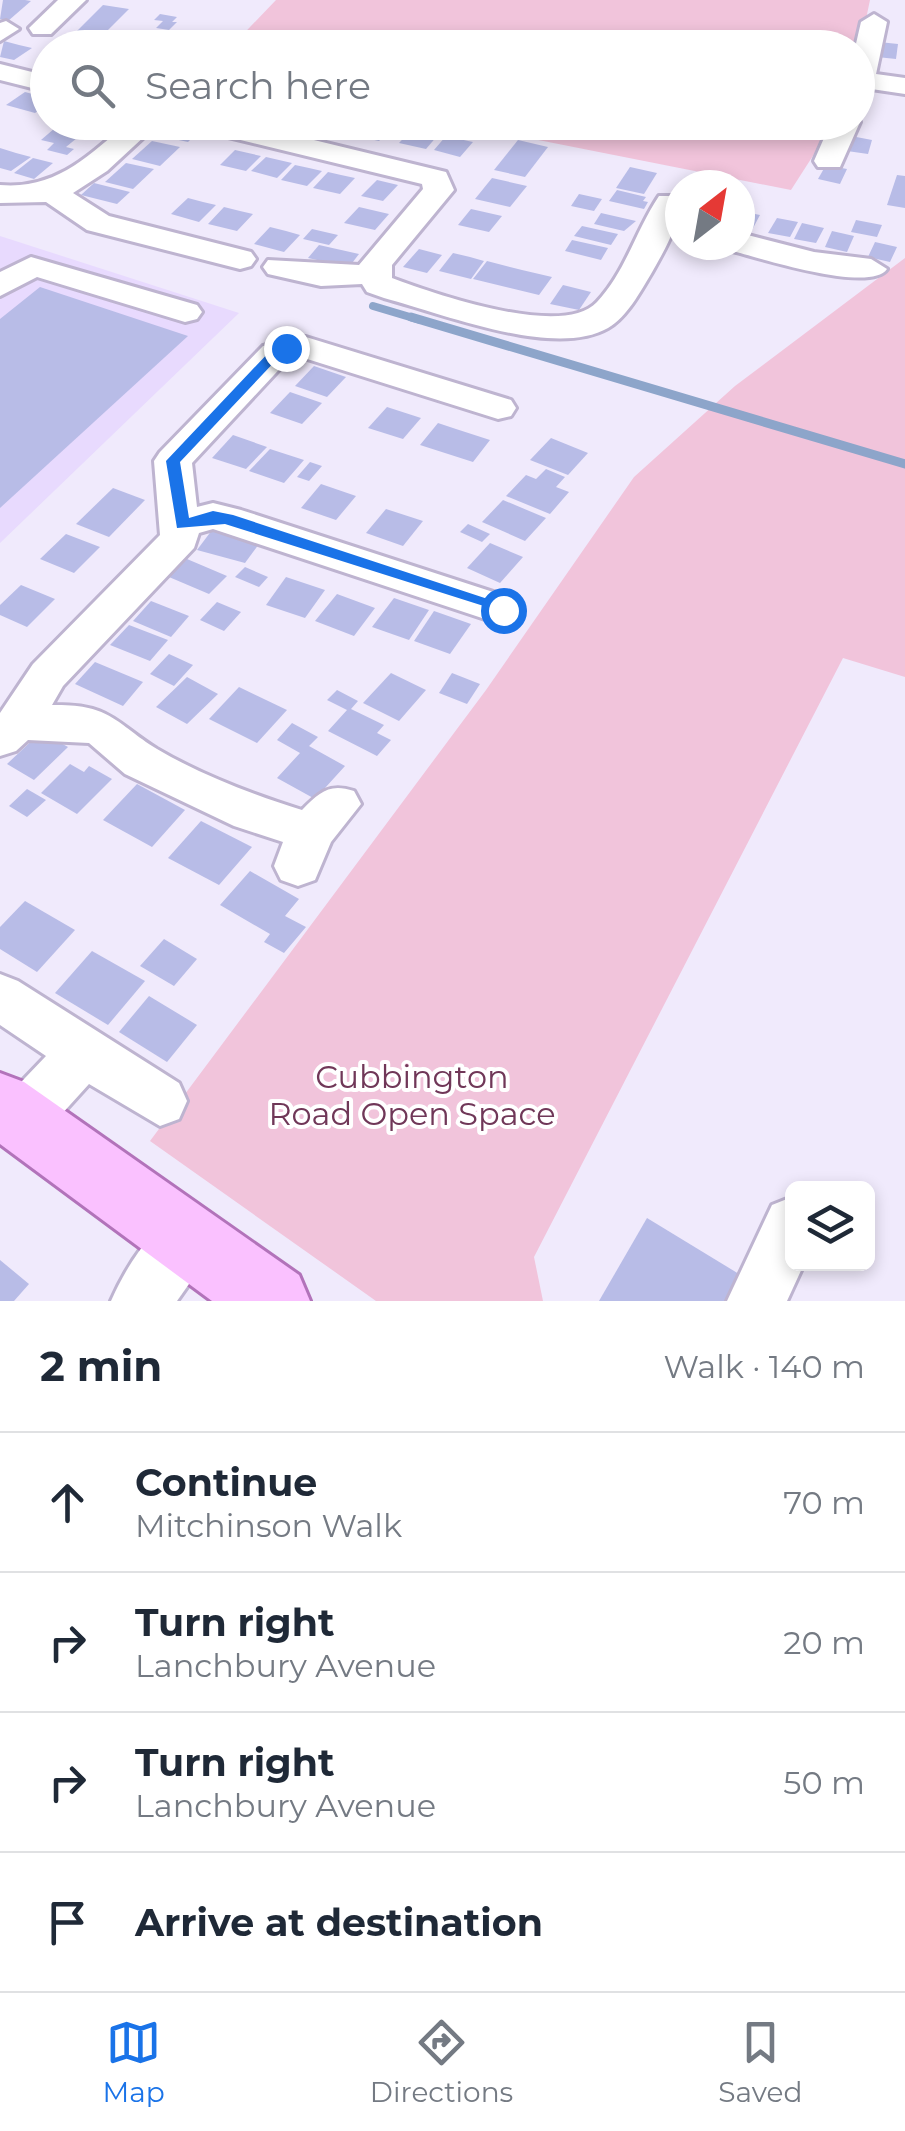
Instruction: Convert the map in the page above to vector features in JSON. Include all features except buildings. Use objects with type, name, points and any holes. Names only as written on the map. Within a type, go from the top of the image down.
[{"type":"main road","points":[[11,1112],[273,1301]]},
{"type":"street","points":[[42,28],[73,0]]},
{"type":"street","points":[[0,72],[30,80]]},
{"type":"street","points":[[875,86],[905,86]]},
{"type":"street","points":[[0,194],[38,198],[64,189],[124,140]]},
{"type":"street","points":[[276,140],[435,178],[439,190],[376,263],[373,274],[379,285],[551,329],[578,329],[599,320],[665,229]]},
{"type":"street","points":[[828,161],[838,140]]},
{"type":"street","points":[[53,193],[98,224],[240,259]]},
{"type":"street","points":[[755,247],[812,262],[871,269]]},
{"type":"street","points":[[1,285],[31,267],[48,269],[185,312]]},
{"type":"street","points":[[279,267],[321,276],[373,274]]},
{"type":"street","points":[[9,731],[48,675],[171,551],[180,538],[182,524],[173,461],[275,353],[306,347],[498,408]]},
{"type":"street","points":[[182,524],[213,516],[227,519],[504,609]]},
{"type":"street","points":[[9,731],[69,722],[102,730],[141,761],[250,813],[316,834]]},
{"type":"street","points":[[0,996],[160,1101]]},
{"type":"street","points":[[11,1112],[85,1051]]},
{"type":"street","points":[[142,1301],[188,1237]]},
{"type":"street","points":[[757,1301],[785,1241]]},
{"type":"shaded area","points":[[0,236],[239,313],[0,543]]},
{"type":"green space","points":[[276,0],[870,0],[864,30],[247,30]]},
{"type":"green space","points":[[539,140],[823,140],[791,190],[755,183],[755,170],[690,170]]},
{"type":"green space","name":"Cubbington Road Open Space","points":[[905,258],[905,677],[843,658],[534,1257],[543,1301],[376,1301],[150,1141],[486,690],[634,477],[735,386]]},
{"type":"waterway","points":[[373,306],[420,320]]},
{"type":"waterway","points":[[411,317],[905,464]]},
{"type":"route","points":[[286,348],[275,353],[173,461],[182,524],[213,516],[227,519],[503,610]]}]
